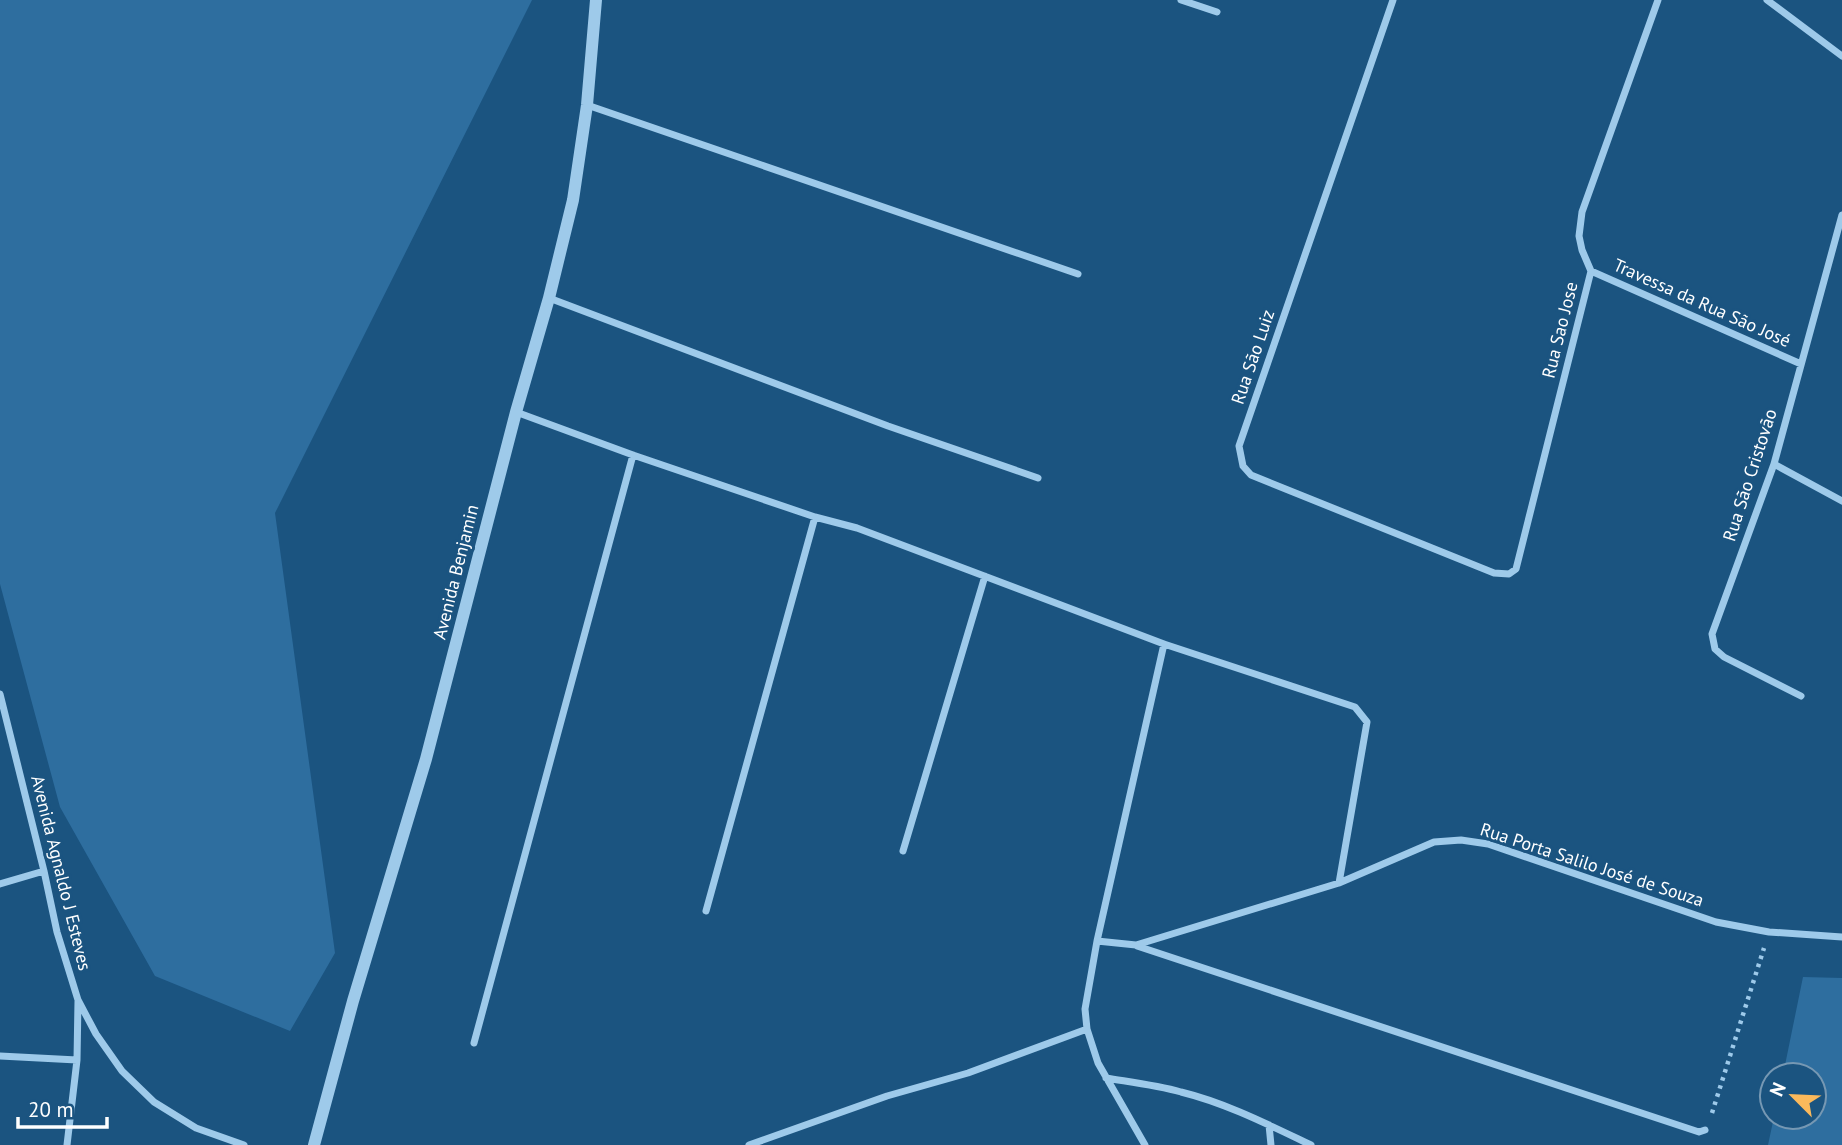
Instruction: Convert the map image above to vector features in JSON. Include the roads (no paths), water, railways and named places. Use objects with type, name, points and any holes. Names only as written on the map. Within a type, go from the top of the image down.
[{"type":"street","name":"Avenida Benjamin","points":[[314,1145],[353,1001],[426,759],[516,412],[549,298],[573,200],[587,105],[596,0]]},
{"type":"street","points":[[1181,0],[1217,12]]},
{"type":"street","name":"Rua São Luiz","points":[[1393,0],[1239,446],[1244,466],[1251,475],[1493,573]]},
{"type":"street","name":"Rua Sao Jose","points":[[1493,573],[1509,574],[1516,569],[1591,271],[1578,236],[1582,212],[1658,0]]},
{"type":"street","points":[[1767,0],[1842,55]]},
{"type":"street","points":[[587,105],[1078,274]]},
{"type":"street","name":"Rua São Cristovão","points":[[1801,696],[1724,657],[1715,649],[1712,634],[1774,464],[1842,215]]},
{"type":"street","name":"Travessa da Rua São José","points":[[1591,271],[1801,364]]},
{"type":"street","points":[[549,298],[888,426],[1038,478]]},
{"type":"street","points":[[516,412],[815,517],[857,528],[1164,644],[1355,707],[1367,722],[1339,883]]},
{"type":"street","points":[[474,1043],[633,455]]},
{"type":"street","points":[[1774,464],[1842,500]]},
{"type":"street","points":[[706,911],[815,517]]},
{"type":"street","points":[[903,851],[985,576]]},
{"type":"street","points":[[1145,1145],[1098,1063],[1087,1029],[1085,1009],[1097,941],[1164,644]]},
{"type":"street","name":"Avenida Agnaldo J Esteves","points":[[0,694],[57,932],[78,1000],[96,1034],[122,1071],[154,1102],[196,1128],[244,1145]]},
{"type":"street","name":"Rua Porta Salilo José de Souza","points":[[1097,941],[1136,945],[1339,883],[1434,842],[1461,840],[1488,844],[1716,922],[1769,932],[1842,937]]},
{"type":"street","points":[[0,884],[44,871]]},
{"type":"street","points":[[1136,945],[1699,1132],[1705,1130]]},
{"type":"street","points":[[67,1145],[77,1060],[78,1000]]},
{"type":"street","points":[[749,1145],[887,1096],[968,1073],[1087,1029]]},
{"type":"street","points":[[0,1056],[77,1060]]},
{"type":"street","points":[[1106,1077],[1180,1092],[1218,1104],[1311,1145]]},
{"type":"street","points":[[1269,1125],[1271,1145]]}]
